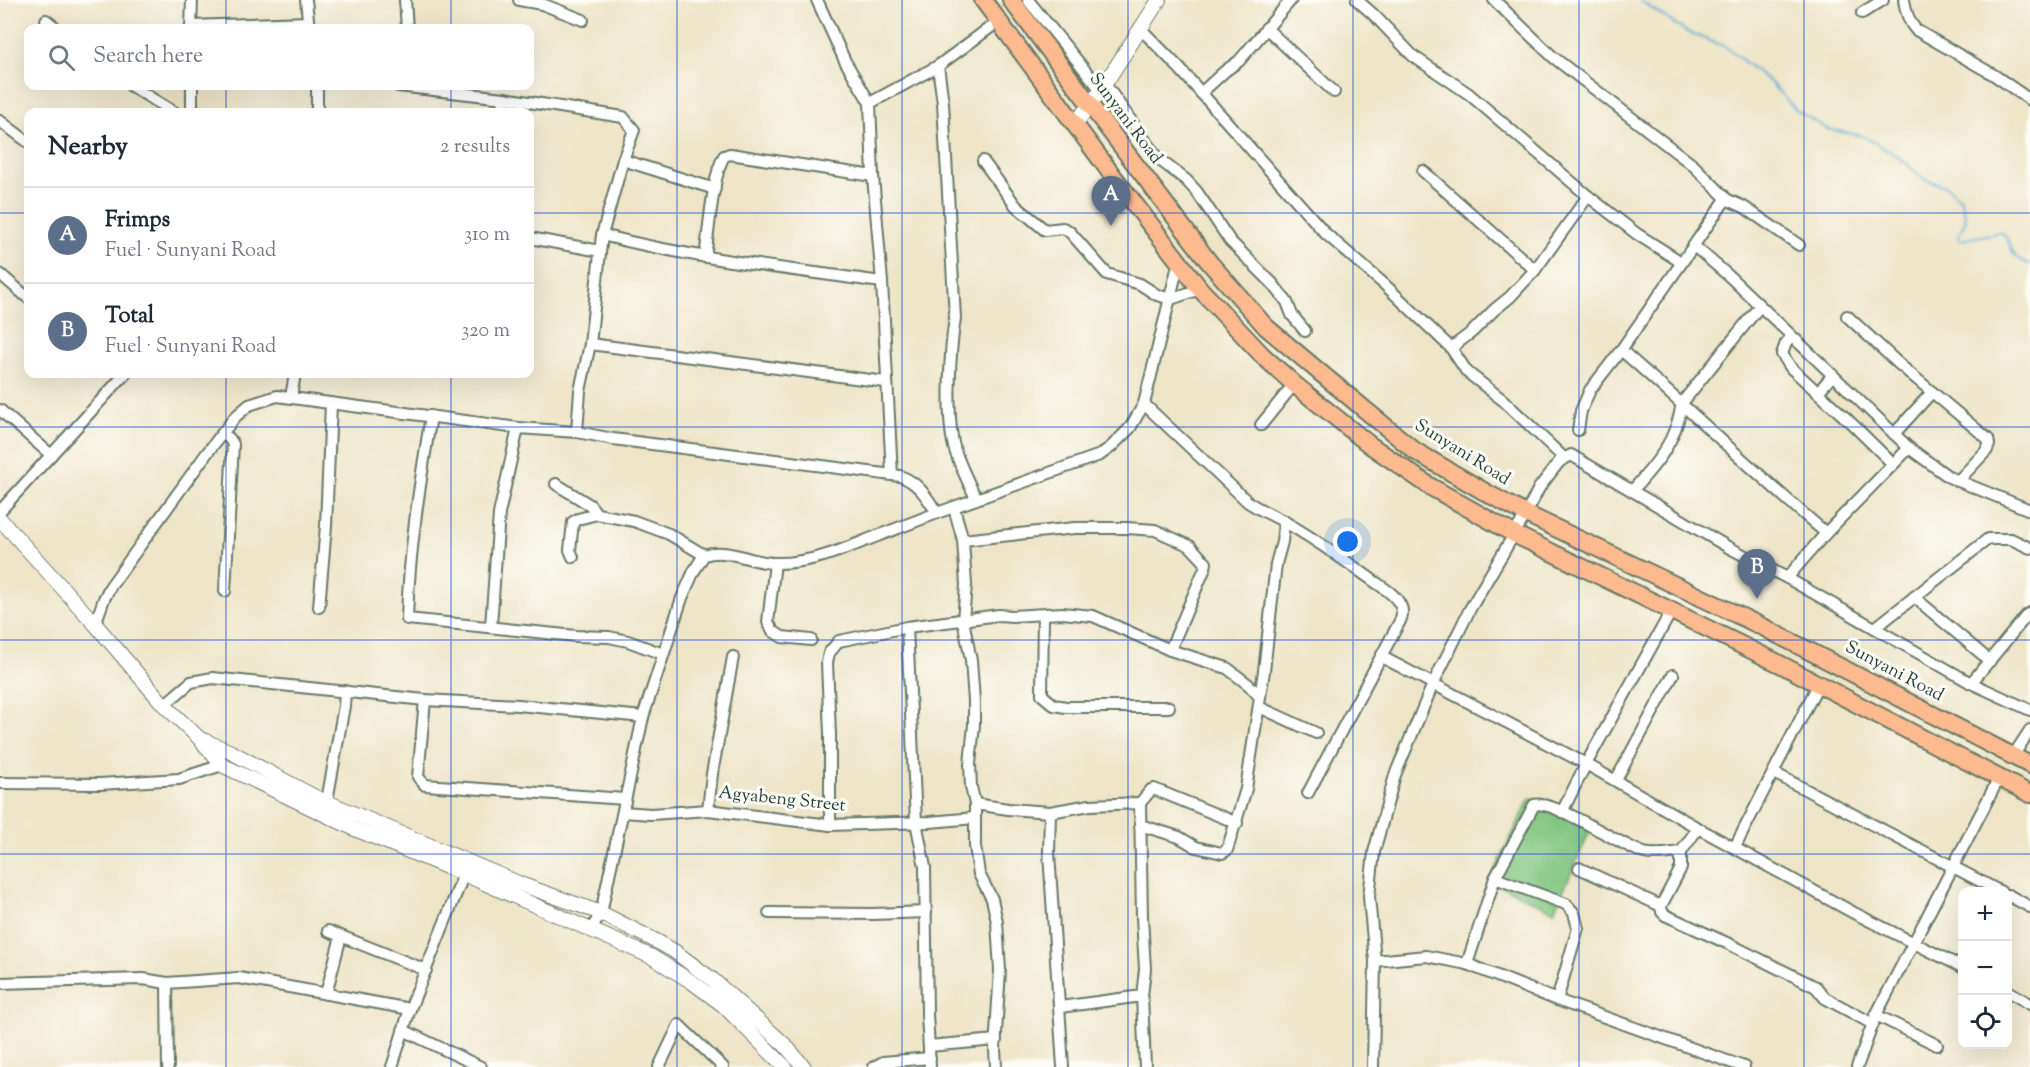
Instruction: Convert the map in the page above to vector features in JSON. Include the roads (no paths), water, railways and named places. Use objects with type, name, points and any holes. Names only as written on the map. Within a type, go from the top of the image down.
[{"type":"main road","points":[[983,0],[1200,289],[1263,356],[1293,384],[1370,446],[1431,487],[1514,534],[1672,610],[2030,794]]},
{"type":"main road","name":"Sunyani Road","points":[[1011,0],[1209,262],[1266,327],[1415,451],[1526,514],[1763,627],[2030,765]]},
{"type":"street","points":[[191,24],[192,0]]},
{"type":"street","points":[[306,0],[308,24]]},
{"type":"street","points":[[405,0],[407,24]]},
{"type":"street","points":[[519,0],[542,4],[584,20]]},
{"type":"street","points":[[817,0],[870,104],[873,176],[882,282],[891,475]]},
{"type":"street","points":[[1028,0],[1103,87],[1161,161],[1186,180],[1197,192],[1230,241],[1273,284],[1305,331]]},
{"type":"street","points":[[1075,124],[1103,87],[1159,0]]},
{"type":"street","points":[[1201,93],[1239,61],[1291,0]]},
{"type":"street","points":[[1357,0],[1413,56],[1469,94],[1588,196],[1637,234],[1681,262]]},
{"type":"street","points":[[1494,0],[1553,57],[1694,166],[1726,199],[1744,207],[1799,245]]},
{"type":"street","points":[[1862,13],[1883,0]]},
{"type":"street","points":[[1904,0],[1911,25],[1916,30],[1994,75],[2030,100]]},
{"type":"street","points":[[46,20],[51,24]]},
{"type":"street","points":[[870,104],[938,66],[999,21]]},
{"type":"street","points":[[1140,28],[1326,234],[1385,285],[1451,348],[1467,372],[1504,401],[1564,458]]},
{"type":"street","points":[[1266,28],[1334,92]]},
{"type":"street","points":[[938,66],[943,103],[955,318],[952,337],[951,419],[954,446],[976,498]]},
{"type":"street","points":[[138,90],[167,108]]},
{"type":"street","points":[[192,90],[192,108]]},
{"type":"street","points":[[317,90],[317,108]]},
{"type":"street","points":[[441,90],[623,117],[634,130],[602,235],[590,344],[580,391],[577,432]]},
{"type":"street","points":[[503,108],[504,98]]},
{"type":"street","points":[[0,120],[24,139]]},
{"type":"street","points":[[705,257],[715,189],[724,156],[730,154],[873,176]]},
{"type":"street","points":[[623,160],[715,189]]},
{"type":"street","points":[[983,160],[1017,206],[1045,230],[1063,228],[1069,231],[1107,274],[1129,280],[1157,295],[1171,299],[1200,289]]},
{"type":"street","points":[[1423,171],[1535,270]]},
{"type":"street","points":[[1451,348],[1510,297],[1535,270],[1588,196]]},
{"type":"street","points":[[1578,430],[1581,411],[1590,390],[1621,350],[1726,199]]},
{"type":"street","points":[[602,235],[650,248],[882,282]]},
{"type":"street","points":[[534,239],[600,251]]},
{"type":"street","points":[[1694,246],[1730,277],[1908,448],[1949,477],[2030,510]]},
{"type":"street","points":[[591,930],[601,913],[643,717],[682,598],[704,555],[712,552],[732,554],[775,564],[808,561],[833,555],[976,498],[1100,454],[1112,447],[1130,428],[1144,404],[1179,261]]},
{"type":"street","points":[[0,274],[24,295]]},
{"type":"street","points":[[1632,491],[1657,462],[1673,438],[1683,403],[1760,307]]},
{"type":"street","points":[[1847,316],[1900,365],[1988,439],[1987,450],[1958,481]]},
{"type":"street","points":[[1792,337],[1786,343],[1782,354],[1791,368],[1893,464]]},
{"type":"street","points":[[590,344],[886,382]]},
{"type":"street","points":[[1621,350],[1826,533]]},
{"type":"street","points":[[1818,392],[1833,375]]},
{"type":"street","points":[[0,510],[118,378]]},
{"type":"street","points":[[291,397],[294,378]]},
{"type":"street","points":[[1261,425],[1293,384]]},
{"type":"street","points":[[1894,434],[1932,392]]},
{"type":"street","points":[[95,624],[110,587],[235,417],[249,405],[277,396],[518,428],[577,432],[613,439],[891,475],[911,480],[925,492],[937,513]]},
{"type":"street","points":[[319,607],[326,526],[331,404]]},
{"type":"street","points":[[1144,404],[1248,502],[1284,521],[1342,558],[1398,601],[1402,616],[1308,793]]},
{"type":"street","points":[[0,410],[51,455]]},
{"type":"street","points":[[431,416],[415,512],[407,619],[576,636],[609,637],[628,640],[663,654]]},
{"type":"street","points":[[491,626],[499,514],[518,428]]},
{"type":"street","points":[[222,434],[233,444],[225,591]]},
{"type":"street","points":[[1787,578],[1826,533],[1908,448]]},
{"type":"street","points":[[1373,1067],[1375,961],[1369,897],[1374,852],[1395,775],[1433,684],[1470,609],[1539,488],[1552,469],[1564,458],[1571,455],[1728,547],[1971,683],[2030,710]]},
{"type":"street","points":[[556,484],[590,506],[597,514]]},
{"type":"street","points":[[954,508],[963,540],[966,585],[963,620],[971,660],[974,725],[970,764],[971,787],[975,804],[975,846],[979,874],[992,899],[997,922],[1000,970],[996,1067]]},
{"type":"street","points":[[573,557],[570,550],[573,522],[597,514],[634,521],[669,534],[704,555]]},
{"type":"street","points":[[0,519],[95,624],[164,705],[199,738],[222,765],[355,830],[464,874],[652,957],[723,1005],[785,1067]]},
{"type":"street","points":[[1140,825],[1179,837],[1196,847],[1222,853],[1227,850],[1246,789],[1276,564],[1282,542],[1284,521]]},
{"type":"street","points":[[963,540],[1075,528],[1127,528],[1155,530],[1190,546],[1206,563],[1170,650]]},
{"type":"street","points":[[1875,628],[1988,539],[2011,539],[2030,548]]},
{"type":"street","points":[[775,564],[768,622],[772,631],[782,637],[811,640]]},
{"type":"street","points":[[1914,597],[1990,661]]},
{"type":"street","points":[[1562,812],[1586,764],[1672,610]]},
{"type":"street","points":[[830,825],[827,663],[829,653],[839,641],[907,627],[999,615],[1043,613],[1093,616],[1170,650],[1227,668],[1249,685],[1259,702],[1316,733]]},
{"type":"street","points":[[1043,613],[1042,695],[1054,705],[1169,707]]},
{"type":"street","points":[[1971,683],[2030,614]]},
{"type":"street","points":[[874,1067],[883,1062],[930,1062],[925,867],[916,822],[907,627]]},
{"type":"street","points":[[708,810],[712,774],[733,657]]},
{"type":"street","points":[[1382,657],[1616,780],[1698,828],[1854,913],[1958,965]]},
{"type":"street","points":[[1616,780],[1673,675]]},
{"type":"street","points":[[164,705],[191,682],[201,679],[225,679],[424,700],[518,705],[643,717]]},
{"type":"street","points":[[1735,847],[1818,684]]},
{"type":"street","points":[[327,801],[345,691]]},
{"type":"street","points":[[424,700],[418,777],[425,785],[625,799]]},
{"type":"street","points":[[2013,756],[2030,730]]},
{"type":"street","points":[[199,738],[231,752],[288,784],[524,885],[601,913],[674,951],[713,980],[785,1045],[804,1067]]},
{"type":"street","points":[[0,783],[100,784],[179,779],[222,765]]},
{"type":"street","points":[[1774,773],[1993,887]]},
{"type":"street","points":[[1857,1067],[1875,1020],[1999,778]]},
{"type":"street","points":[[1145,1067],[1142,996],[1145,969],[1140,803],[1154,789],[1236,823]]},
{"type":"street","points":[[975,804],[1050,812],[1090,805],[1140,803]]},
{"type":"street","points":[[1467,964],[1495,878],[1534,805],[1541,803],[1562,812],[1642,852],[1653,854],[1681,852]]},
{"type":"street","name":"Agyabeng Street","points":[[623,812],[651,814],[708,810],[830,825],[975,818]]},
{"type":"street","points":[[1050,812],[1049,853],[1063,1067]]},
{"type":"street","points":[[1698,828],[1681,852],[1681,868],[1661,906],[1665,915],[1816,987],[1825,998],[1937,1045]]},
{"type":"street","points":[[1579,868],[1661,906]]},
{"type":"street","points":[[392,1067],[410,1010],[464,874]]},
{"type":"street","points":[[1495,878],[1566,904],[1574,913],[1578,928],[1557,1000]]},
{"type":"street","points":[[2012,898],[2030,907]]},
{"type":"street","points":[[769,913],[926,912]]},
{"type":"street","points":[[328,932],[426,970]]},
{"type":"street","points":[[326,994],[340,936]]},
{"type":"street","points":[[1375,961],[1426,956],[1467,964],[1557,1000],[1744,1067]]},
{"type":"street","points":[[0,983],[143,979],[167,983],[239,978],[410,1010]]},
{"type":"street","points":[[167,983],[168,1067]]},
{"type":"street","points":[[2012,994],[2030,1004]]},
{"type":"street","points":[[1060,1007],[1142,996]]},
{"type":"street","points":[[659,1067],[679,1025],[723,1067]]},
{"type":"street","points":[[403,1030],[481,1067]]},
{"type":"street","points":[[929,1046],[996,1040]]},
{"type":"waterway","points":[[1639,0],[1687,32],[1726,47],[1770,82],[1796,110],[1827,129],[1863,136],[1897,156],[1924,179],[1946,186],[1960,198],[1966,219],[1958,237],[1961,240],[2001,232],[2017,258],[2030,264]]},
{"type":"place","name":"Frimps","points":[[1111,226]]},
{"type":"place","name":"Total","points":[[1757,599]]}]
